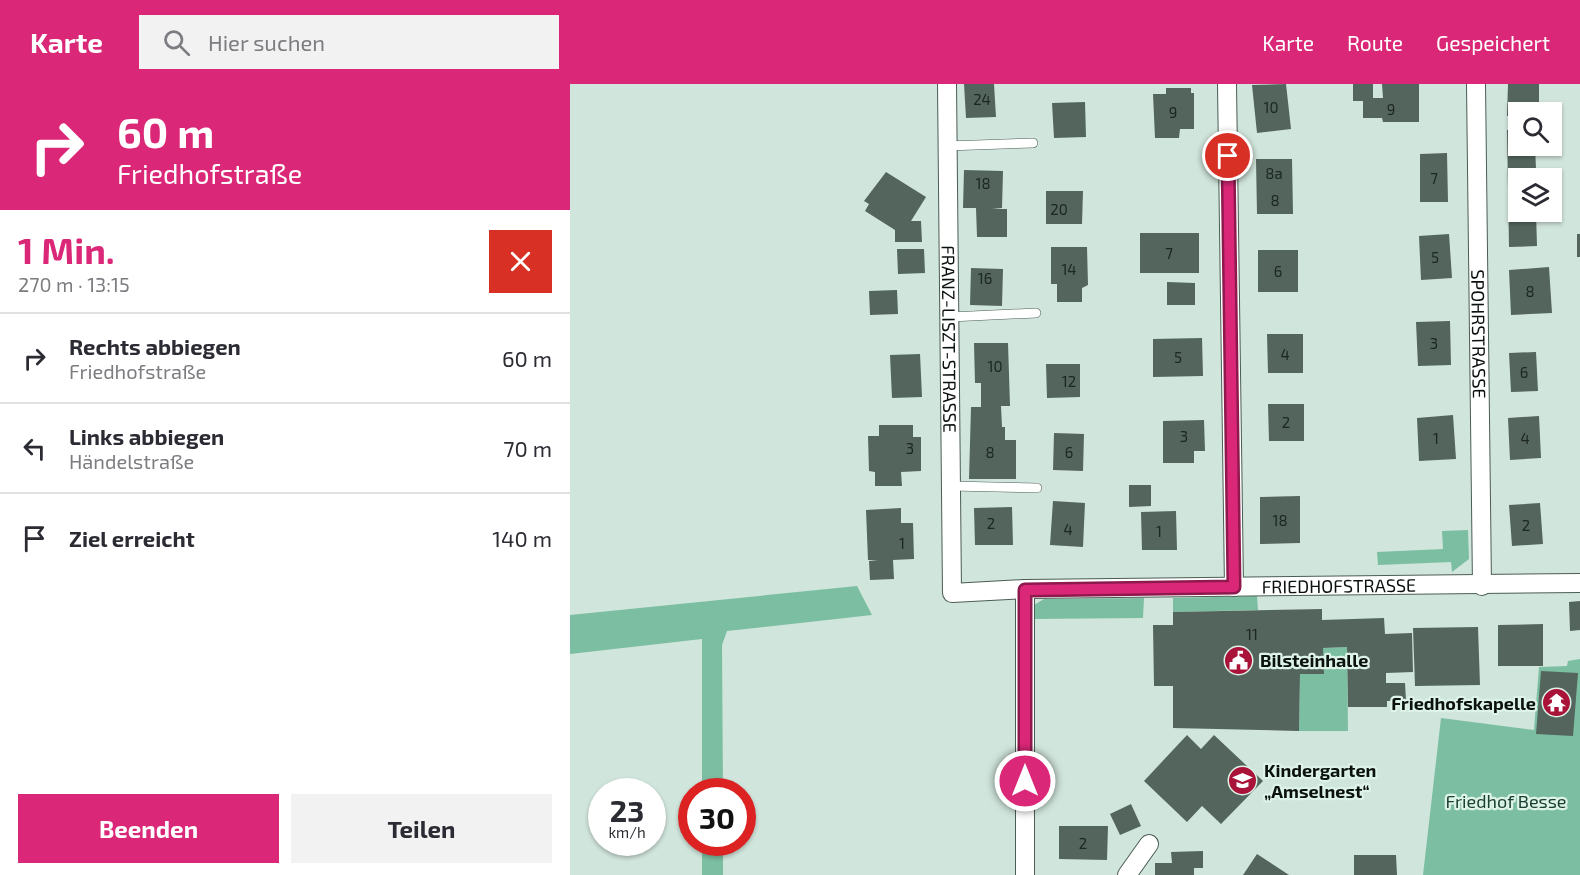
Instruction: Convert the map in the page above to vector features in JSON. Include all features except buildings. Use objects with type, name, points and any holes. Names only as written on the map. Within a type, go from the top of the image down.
[{"type":"street","name":"FRANZ-LISZT-STRASSE","points":[[947,84],[952,593]]},
{"type":"street","points":[[1227,84],[1234,587]]},
{"type":"street","name":"SPOHRSTRASSE","points":[[1476,84],[1482,586]]},
{"type":"street","name":"FRIEDHOFSTRASSE","points":[[952,593],[1025,590],[1580,583]]},
{"type":"street","points":[[1025,590],[1025,875]]},
{"type":"street","points":[[1127,875],[1149,844]]},
{"type":"lane","points":[[947,146],[1034,143]]},
{"type":"lane","points":[[950,317],[1036,313]]},
{"type":"lane","points":[[950,486],[1037,488]]},
{"type":"green space","points":[[1468,530],[1469,559],[1452,572],[1451,562],[1378,565],[1377,552],[1443,549],[1442,531]]},
{"type":"green space","points":[[857,586],[872,615],[727,631],[722,645],[723,778],[702,778],[702,639],[570,654],[570,615]]},
{"type":"green space","points":[[1257,596],[1258,610],[1173,612],[1173,598]]},
{"type":"green space","points":[[1144,598],[1143,618],[1032,619],[1034,605],[1044,599]]},
{"type":"green space","points":[[1347,647],[1348,731],[1299,731],[1300,674],[1323,673],[1323,648]]},
{"type":"green space","name":"Friedhof Besse","points":[[1580,659],[1580,875],[1423,875],[1441,718],[1534,730],[1539,667],[1567,666],[1568,661]]},
{"type":"green space","points":[[702,856],[723,856],[723,875],[702,875]]},
{"type":"place","name":"Bilsteinhalle","points":[[1239,660]]},
{"type":"place","name":"Friedhofskapelle","points":[[1557,703]]},
{"type":"place","name":"Kindergarten „Amselnest“","points":[[1243,780]]},
{"type":"route","points":[[1025,781],[1025,590],[1234,587],[1228,156]]}]
